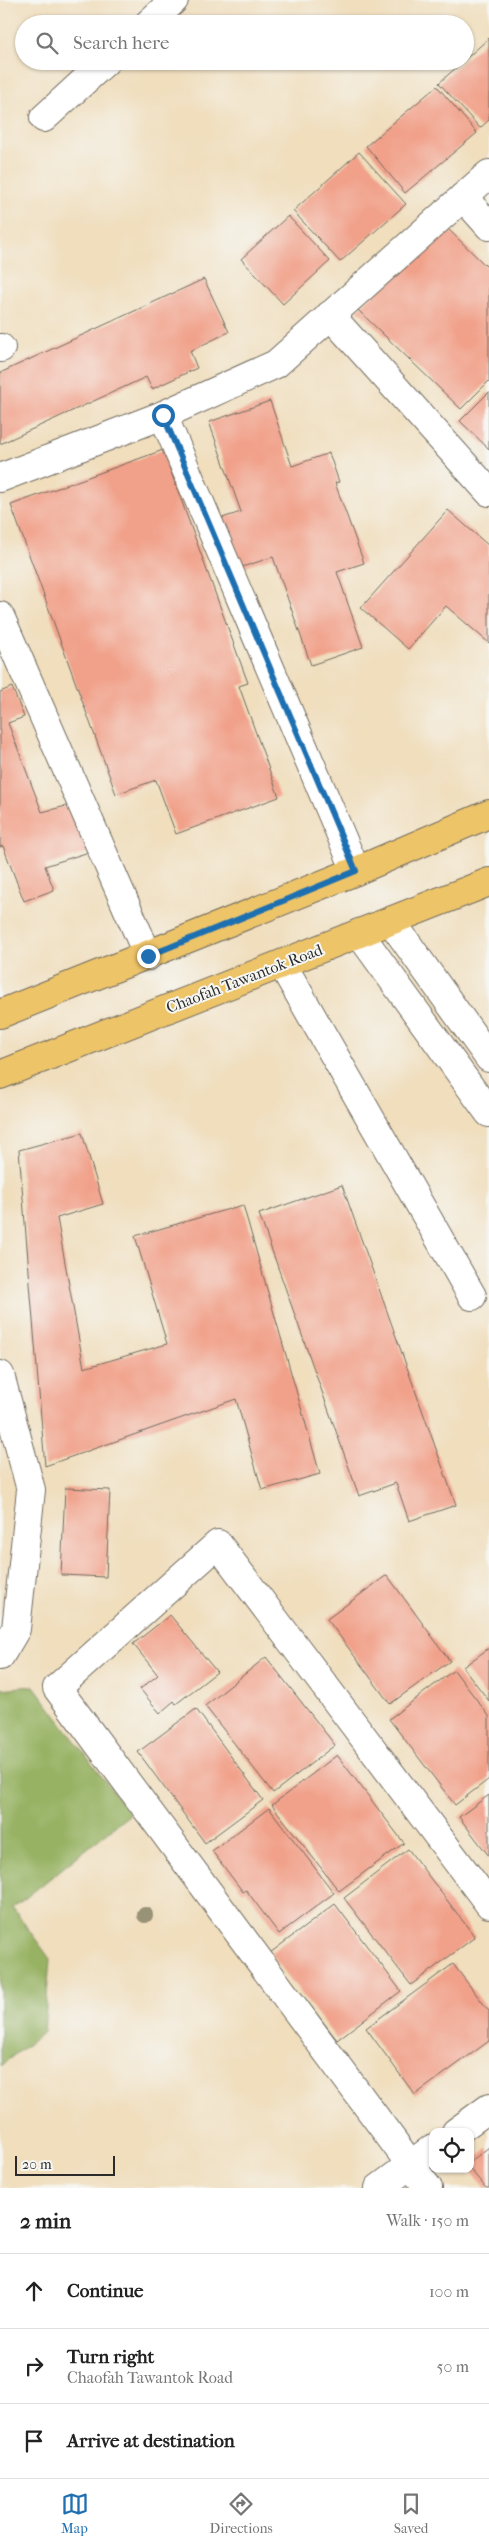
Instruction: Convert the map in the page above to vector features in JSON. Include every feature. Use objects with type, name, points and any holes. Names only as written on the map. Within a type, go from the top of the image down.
[{"type":"main road","points":[[0,1014],[356,871],[489,814]]},
{"type":"main road","name":"Chaofah Tawantok Road","points":[[0,1076],[489,882]]},
{"type":"street","points":[[158,15],[174,0]]},
{"type":"street","points":[[44,118],[96,70]]},
{"type":"street","points":[[0,478],[163,415],[276,364],[489,174]]},
{"type":"street","points":[[463,197],[489,226]]},
{"type":"street","points":[[330,315],[489,492]]},
{"type":"street","points":[[163,415],[356,871]]},
{"type":"street","points":[[0,616],[148,956]]},
{"type":"street","points":[[391,921],[489,1058]]},
{"type":"street","points":[[359,934],[489,1113]]},
{"type":"street","points":[[282,964],[472,1296]]},
{"type":"street","points":[[0,1375],[31,1490],[16,1629],[0,1656]]},
{"type":"street","points":[[428,2188],[58,1688],[218,1544],[489,1904]]},
{"type":"street","points":[[462,2128],[489,2108]]},
{"type":"street","points":[[379,2188],[429,2151]]},
{"type":"green space","points":[[34,1686],[130,1814],[13,1908],[50,1959],[44,2032],[0,2066],[0,1689]]},
{"type":"building","points":[[489,38],[489,120],[480,128],[439,83],[453,70],[474,70],[474,52]]},
{"type":"building","points":[[437,86],[477,133],[405,193],[366,146]]},
{"type":"building","points":[[359,152],[406,204],[340,262],[293,211]]},
{"type":"building","points":[[288,216],[330,261],[283,304],[241,259]]},
{"type":"building","points":[[443,224],[486,266],[489,264],[489,381],[461,409],[358,310]]},
{"type":"building","points":[[204,279],[229,332],[190,351],[197,368],[152,389],[146,377],[0,444],[0,373]]},
{"type":"building","points":[[489,392],[489,449],[460,421]]},
{"type":"building","points":[[270,401],[292,466],[329,453],[339,482],[335,483],[364,563],[337,572],[363,647],[311,665],[273,557],[239,568],[222,518],[241,512],[209,422]]},
{"type":"building","points":[[163,450],[248,683],[239,686],[279,797],[176,834],[156,780],[116,794],[11,505]]},
{"type":"building","points":[[448,510],[489,546],[489,643],[446,606],[408,649],[361,608]]},
{"type":"building","points":[[12,687],[24,717],[8,723],[42,812],[70,805],[89,852],[45,866],[54,890],[24,901],[3,846],[0,847],[0,692]]},
{"type":"building","points":[[82,1133],[103,1204],[57,1218],[84,1368],[167,1344],[135,1236],[243,1205],[320,1474],[262,1490],[236,1399],[45,1466],[19,1150]]},
{"type":"building","points":[[342,1185],[456,1505],[409,1521],[396,1483],[359,1496],[259,1214]]},
{"type":"building","points":[[65,1488],[110,1490],[106,1577],[61,1575]]},
{"type":"building","points":[[387,1575],[450,1661],[390,1704],[327,1619]]},
{"type":"building","points":[[170,1615],[217,1672],[176,1704],[174,1701],[160,1713],[140,1689],[158,1675],[133,1644]]},
{"type":"building","points":[[489,1648],[489,1701],[463,1667]]},
{"type":"building","points":[[266,1657],[335,1745],[273,1793],[205,1706]]},
{"type":"building","points":[[454,1670],[489,1716],[489,1779],[455,1805],[389,1719]]},
{"type":"building","points":[[196,1709],[263,1800],[205,1843],[138,1752]]},
{"type":"building","points":[[337,1755],[404,1843],[339,1891],[272,1805]]},
{"type":"building","points":[[489,1795],[489,1856],[459,1817]]},
{"type":"building","points":[[269,1808],[334,1893],[279,1934],[246,1890],[243,1892],[212,1851]]},
{"type":"building","points":[[408,1849],[475,1937],[411,1985],[344,1898]]},
{"type":"building","points":[[335,1904],[401,1991],[337,2040],[270,1953]]},
{"type":"building","points":[[453,1964],[489,2011],[489,2041],[415,2095],[366,2028]]},
{"type":"building","points":[[489,2147],[489,2188],[486,2188],[473,2173],[474,2159]]},
{"type":"route","points":[[148,956],[356,871],[163,415]]}]
